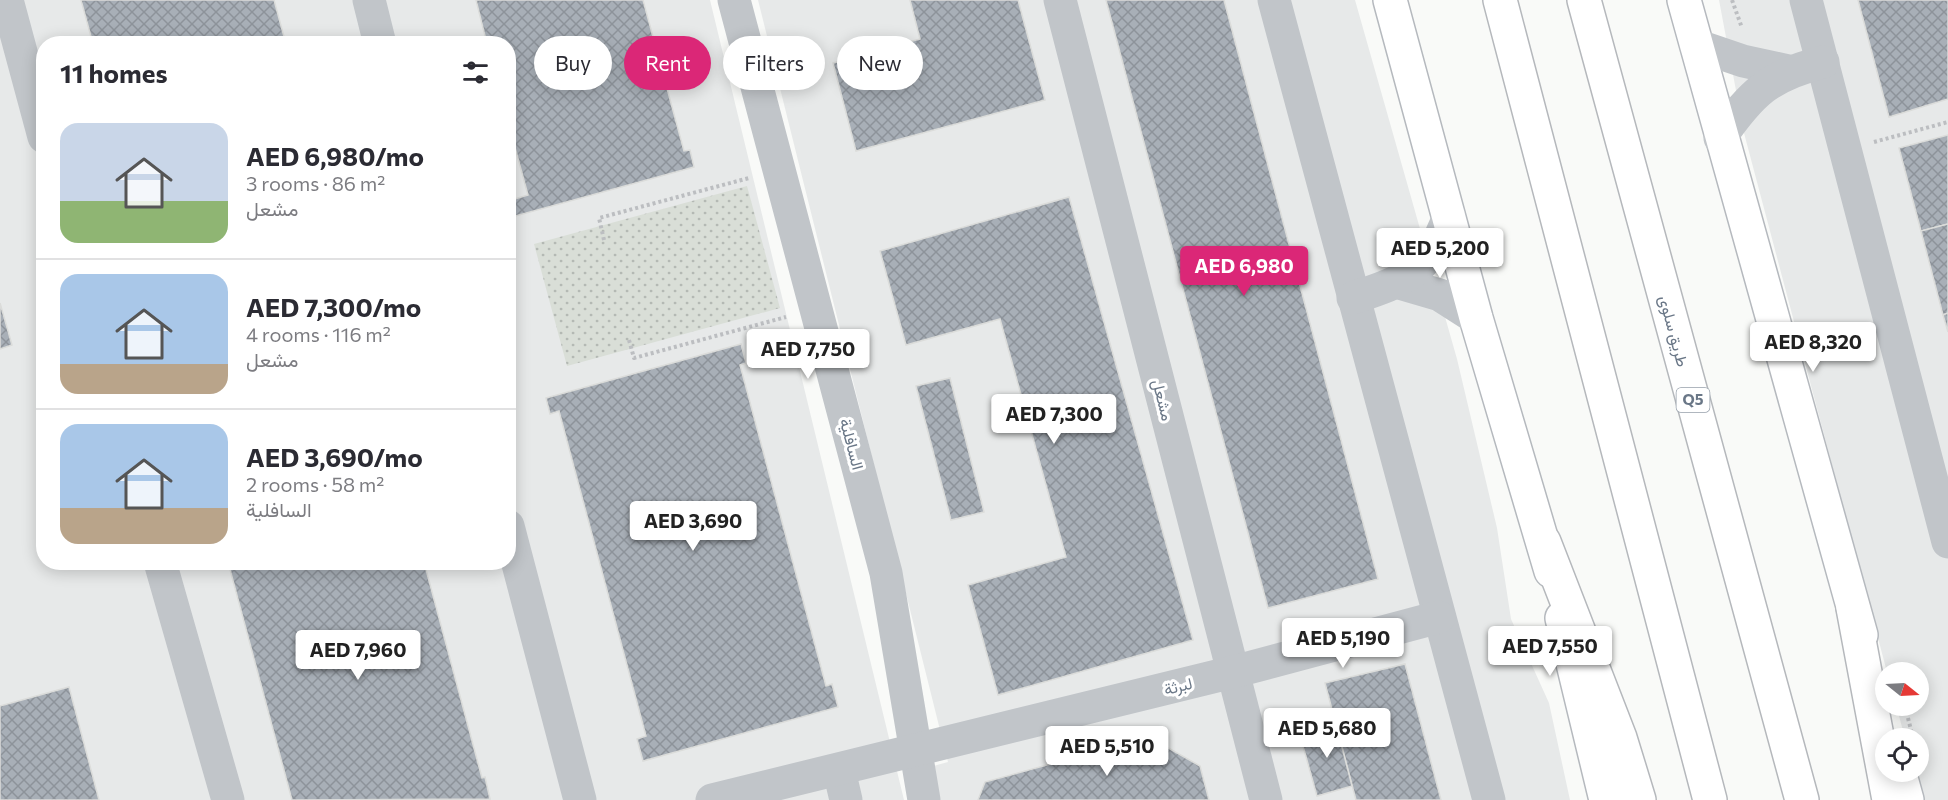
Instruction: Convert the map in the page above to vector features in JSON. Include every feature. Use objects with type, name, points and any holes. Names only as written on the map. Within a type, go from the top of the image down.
[{"type":"main road","points":[[1390,0],[1476,318],[1544,542],[1606,800]]},
{"type":"main road","points":[[1500,0],[1710,800]]},
{"type":"main road","name":"طريق سلوى","points":[[1584,0],[1802,800]]},
{"type":"main road","points":[[1688,17],[1853,608],[1898,727]]},
{"type":"main road","points":[[1544,542],[1620,738],[1639,800]]},
{"type":"main road","points":[[1853,608],[1889,800]]},
{"type":"main road","points":[[1902,782],[1907,800]]},
{"type":"street","points":[[7,0],[36,107]]},
{"type":"street","points":[[369,0],[378,36]]},
{"type":"street","name":"السافلية","points":[[734,0],[886,573],[917,752]]},
{"type":"street","name":"مشعل","points":[[1060,0],[1266,800]]},
{"type":"street","points":[[1274,0],[1438,617],[1490,800]]},
{"type":"street","points":[[1806,0],[1948,542]]},
{"type":"street","points":[[1688,17],[1743,62],[1789,71]]},
{"type":"street","points":[[1720,138],[1750,99],[1769,82],[1789,71],[1823,62]]},
{"type":"street","points":[[1353,298],[1400,283],[1417,270],[1431,254],[1449,216]]},
{"type":"street","points":[[1400,283],[1440,296],[1476,318]]},
{"type":"street","points":[[516,556],[580,800]]},
{"type":"street","points":[[162,570],[228,800]]},
{"type":"street","name":"لبرثة","points":[[712,800],[843,785],[917,752],[1233,672],[1438,617]]},
{"type":"street","points":[[917,752],[924,800]]},
{"type":"path","points":[[1845,150],[1948,122]]},
{"type":"path","points":[[604,240],[599,218],[778,170]]},
{"type":"path","points":[[629,340],[634,358],[816,309]]},
{"type":"shaded area","points":[[0,0],[710,0],[723,54],[723,90],[732,90],[904,800],[0,800]]},
{"type":"shaded area","points":[[758,0],[1355,0],[1457,359],[1497,528],[1511,619],[1549,703],[1570,800],[922,800],[915,771],[948,762],[780,90],[825,90],[825,36],[767,36]]},
{"type":"shaded area","points":[[1719,0],[1948,0],[1948,800],[1921,800],[1916,782],[1929,782],[1929,728],[1902,728],[1899,716],[1929,716],[1929,662],[1884,662],[1744,133]]},
{"type":"shaded area","points":[[747,186],[780,308],[567,366],[534,244]]},
{"type":"building","points":[[81,0],[274,0],[284,36],[91,36]]},
{"type":"building","points":[[476,0],[643,0],[653,36],[624,36],[624,90],[667,90],[684,151],[690,150],[694,167],[516,216],[516,199],[528,195],[516,151],[516,36],[485,36]]},
{"type":"building","points":[[910,0],[1018,0],[1045,100],[856,151],[840,90],[923,90],[923,36],[919,36]]},
{"type":"building","points":[[1106,0],[1224,0],[1378,579],[1268,608]]},
{"type":"building","points":[[1858,0],[1948,0],[1948,99],[1889,117]]},
{"type":"building","points":[[837,62],[837,78],[833,63]]},
{"type":"building","points":[[1948,135],[1948,224],[1921,231],[1899,148]]},
{"type":"building","points":[[1069,197],[1193,640],[998,695],[968,585],[1066,557],[1000,319],[906,345],[880,251]]},
{"type":"building","points":[[1948,224],[1948,313],[1943,315],[1921,231]]},
{"type":"building","points":[[0,303],[12,345],[0,349]]},
{"type":"building","points":[[1948,313],[1948,332],[1943,315]]},
{"type":"building","points":[[741,344],[746,363],[740,365],[826,686],[832,684],[838,707],[643,761],[637,739],[646,736],[559,411],[550,414],[546,398]]},
{"type":"building","points":[[950,378],[984,512],[951,520],[916,386]]},
{"type":"building","points":[[230,570],[426,570],[482,778],[485,777],[490,799],[292,800]]},
{"type":"building","points":[[1405,664],[1441,800],[1356,800],[1325,683]]},
{"type":"building","points":[[69,687],[99,800],[0,800],[0,706]]},
{"type":"building","points":[[1335,720],[1352,786],[1317,796],[1303,746],[1315,725]]},
{"type":"building","points":[[1149,737],[1200,766],[1209,800],[978,800],[985,782]]}]
